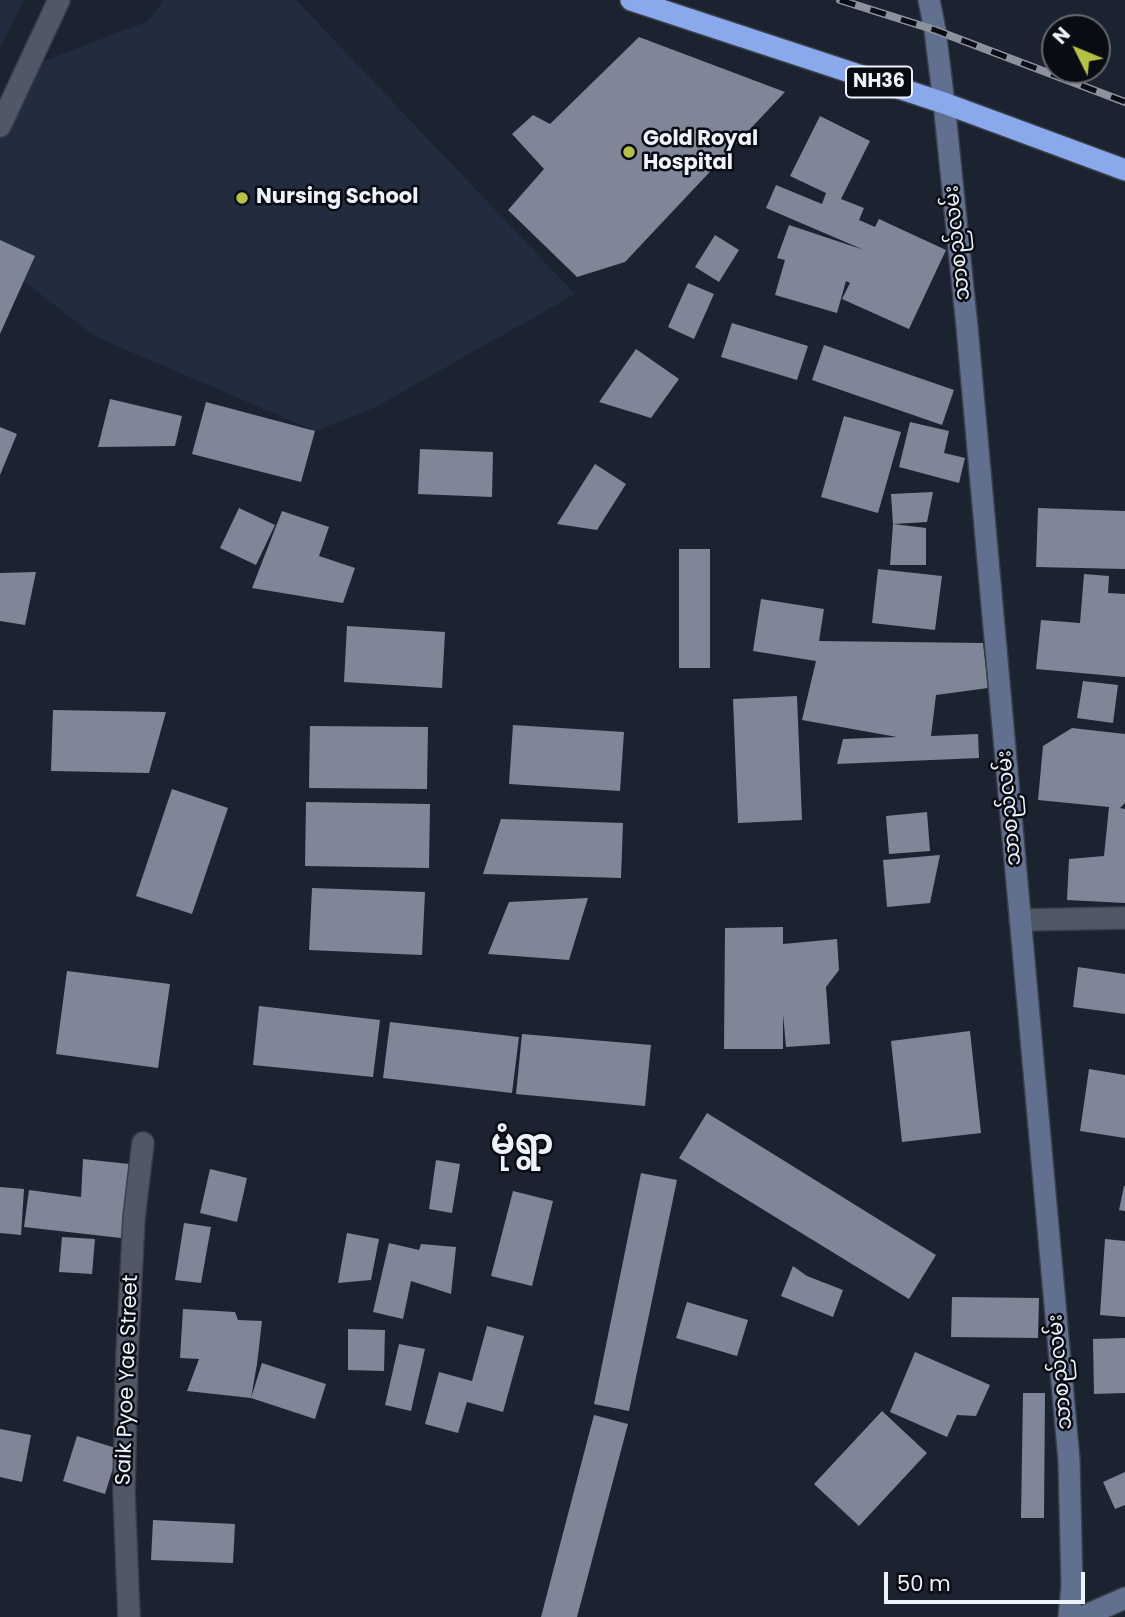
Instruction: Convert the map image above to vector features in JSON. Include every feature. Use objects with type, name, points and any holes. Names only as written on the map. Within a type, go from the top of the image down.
[{"type":"highway","name":"NH36","points":[[631,0],[944,103],[1125,170]]},
{"type":"street","points":[[0,126],[59,0]]},
{"type":"street","name":"သာစည်လမ်း","points":[[926,1],[935,30],[965,314],[1069,1460],[1072,1587],[1069,1617]]},
{"type":"street","points":[[1020,920],[1125,918]]},
{"type":"street","name":"Saik Pyoe Yae Street","points":[[129,1617],[124,1492],[127,1355],[134,1218],[143,1143]]},
{"type":"street","points":[[1082,1617],[1125,1598]]},
{"type":"shaded area","points":[[0,0],[24,0],[0,48]]},
{"type":"shaded area","name":"Nursing School","points":[[164,0],[296,0],[575,294],[376,407],[315,431],[96,337],[0,263],[0,133],[34,65],[148,21]]},
{"type":"building","name":"Gold Royal Hospital","points":[[639,37],[785,92],[625,262],[577,277],[508,210],[544,169],[512,134],[533,115],[550,124]]},
{"type":"building","points":[[820,116],[870,141],[841,199],[864,208],[859,220],[875,227],[879,219],[946,250],[909,329],[842,299],[850,283],[846,281],[837,313],[775,295],[785,260],[777,258],[789,225],[864,250],[766,208],[776,185],[822,204],[826,193],[790,176]]},
{"type":"building","points":[[715,235],[739,250],[719,282],[695,267]]},
{"type":"building","points":[[0,240],[35,256],[0,334]]},
{"type":"building","points":[[688,283],[714,294],[694,339],[668,327]]},
{"type":"building","points":[[732,323],[808,346],[797,380],[721,357]]},
{"type":"building","points":[[824,345],[954,390],[942,425],[812,380]]},
{"type":"building","points":[[636,349],[679,379],[651,418],[599,402]]},
{"type":"building","points":[[110,399],[182,416],[175,446],[98,447]]},
{"type":"building","points":[[206,402],[315,431],[301,482],[192,454]]},
{"type":"building","points":[[844,416],[901,432],[878,513],[821,497]]},
{"type":"building","points":[[910,422],[949,431],[944,453],[965,458],[959,483],[899,467]]},
{"type":"building","points":[[0,427],[17,434],[0,475]]},
{"type":"building","points":[[420,449],[493,452],[492,497],[418,494]]},
{"type":"building","points":[[595,464],[626,484],[597,530],[557,524]]},
{"type":"building","points":[[933,492],[927,522],[893,524],[891,494]]},
{"type":"building","points":[[239,508],[275,525],[256,565],[220,548]]},
{"type":"building","points":[[1038,508],[1125,511],[1125,569],[1036,567]]},
{"type":"building","points":[[282,511],[329,527],[319,556],[355,568],[343,603],[252,588]]},
{"type":"building","points":[[893,524],[926,528],[926,565],[890,565]]},
{"type":"building","points":[[679,549],[710,549],[710,668],[679,668]]},
{"type":"building","points":[[878,569],[942,576],[935,630],[872,623]]},
{"type":"building","points":[[36,572],[25,625],[0,621],[0,573]]},
{"type":"building","points":[[1084,574],[1109,576],[1108,593],[1125,594],[1125,677],[1036,669],[1041,620],[1080,623]]},
{"type":"building","points":[[761,599],[824,609],[819,641],[983,643],[988,688],[936,695],[931,736],[978,734],[979,758],[837,764],[843,739],[897,737],[802,720],[816,661],[753,651]]},
{"type":"building","points":[[347,626],[445,632],[442,688],[344,682]]},
{"type":"building","points":[[1083,681],[1118,685],[1113,723],[1077,718]]},
{"type":"building","points":[[797,696],[802,820],[738,823],[733,699]]},
{"type":"building","points":[[53,710],[166,712],[149,773],[51,771]]},
{"type":"building","points":[[513,725],[624,732],[620,791],[509,784]]},
{"type":"building","points":[[310,726],[428,727],[427,789],[309,788]]},
{"type":"building","points":[[1072,728],[1125,734],[1125,803],[1120,808],[1125,809],[1125,903],[1067,900],[1069,859],[1104,856],[1109,807],[1038,800],[1043,746]]},
{"type":"building","points":[[172,789],[228,808],[192,914],[136,896]]},
{"type":"building","points":[[306,802],[430,804],[429,868],[305,866]]},
{"type":"building","points":[[927,812],[930,851],[889,854],[886,816]]},
{"type":"building","points":[[501,819],[623,823],[621,878],[483,874]]},
{"type":"building","points":[[940,855],[930,903],[887,907],[883,860]]},
{"type":"building","points":[[312,888],[425,892],[422,955],[309,950]]},
{"type":"building","points":[[588,898],[569,960],[488,954],[509,902]]},
{"type":"building","points":[[783,927],[783,944],[837,939],[839,970],[826,987],[830,1044],[786,1047],[783,1014],[783,1049],[724,1049],[725,928]]},
{"type":"building","points":[[1078,967],[1125,974],[1125,1014],[1073,1007]]},
{"type":"building","points":[[67,971],[170,984],[158,1068],[56,1054]]},
{"type":"building","points":[[259,1006],[380,1020],[373,1077],[253,1065]]},
{"type":"building","points":[[390,1022],[519,1037],[512,1093],[383,1078]]},
{"type":"building","points":[[970,1031],[981,1133],[902,1142],[891,1041]]},
{"type":"building","points":[[522,1034],[651,1045],[645,1106],[516,1094]]},
{"type":"building","points":[[1089,1069],[1125,1075],[1125,1138],[1080,1131]]},
{"type":"building","points":[[707,1113],[936,1255],[909,1299],[679,1158]]},
{"type":"building","points":[[83,1159],[129,1164],[121,1238],[24,1227],[29,1190],[81,1197]]},
{"type":"building","points":[[436,1160],[460,1164],[452,1213],[429,1209]]},
{"type":"building","points":[[210,1169],[247,1178],[237,1222],[200,1213]]},
{"type":"building","points":[[641,1173],[677,1180],[629,1411],[594,1404]]},
{"type":"building","points":[[1125,1186],[1125,1211],[1119,1210]]},
{"type":"building","points":[[0,1187],[24,1189],[21,1235],[0,1233]]},
{"type":"building","points":[[513,1191],[553,1201],[532,1286],[491,1276]]},
{"type":"building","points":[[184,1223],[211,1227],[201,1283],[175,1280]]},
{"type":"building","points":[[347,1233],[379,1239],[371,1280],[338,1283]]},
{"type":"building","points":[[62,1237],[95,1239],[92,1274],[59,1272]]},
{"type":"building","points":[[1105,1239],[1125,1241],[1125,1317],[1100,1315]]},
{"type":"building","points":[[389,1243],[419,1250],[421,1244],[456,1247],[451,1294],[411,1281],[403,1319],[373,1312]]},
{"type":"building","points":[[793,1266],[807,1276],[843,1290],[833,1317],[781,1296]]},
{"type":"building","points":[[952,1297],[1039,1298],[1038,1338],[951,1337]]},
{"type":"building","points":[[687,1302],[748,1320],[737,1356],[676,1338]]},
{"type":"building","points":[[183,1309],[235,1312],[238,1320],[262,1321],[251,1398],[187,1391],[199,1359],[180,1358]]},
{"type":"building","points":[[487,1326],[524,1336],[503,1412],[467,1402],[458,1433],[425,1424],[439,1372],[472,1381]]},
{"type":"building","points":[[348,1329],[385,1330],[384,1371],[348,1370]]},
{"type":"building","points":[[1125,1338],[1125,1393],[1094,1394],[1093,1339]]},
{"type":"building","points":[[399,1344],[425,1349],[411,1411],[385,1405]]},
{"type":"building","points":[[915,1352],[990,1385],[976,1416],[957,1415],[947,1437],[890,1412]]},
{"type":"building","points":[[262,1363],[326,1384],[315,1419],[251,1398]]},
{"type":"building","points":[[1023,1393],[1045,1393],[1044,1518],[1021,1518]]},
{"type":"building","points":[[882,1411],[927,1453],[859,1526],[814,1484]]},
{"type":"building","points":[[594,1415],[628,1424],[577,1617],[541,1617]]},
{"type":"building","points":[[0,1429],[31,1435],[22,1482],[0,1477]]},
{"type":"building","points":[[77,1436],[119,1449],[105,1494],[63,1481]]},
{"type":"building","points":[[1125,1472],[1125,1505],[1115,1509],[1103,1482]]},
{"type":"building","points":[[153,1520],[235,1524],[233,1563],[151,1560]]},
{"type":"railway","points":[[840,0],[935,30],[1125,102]]},
{"type":"place","name":"Gold Royal Hospital","points":[[629,152]]},
{"type":"place","name":"Nursing School","points":[[242,198]]},
{"type":"district","name":"မုံရွာ","points":[[522,1145]]}]
